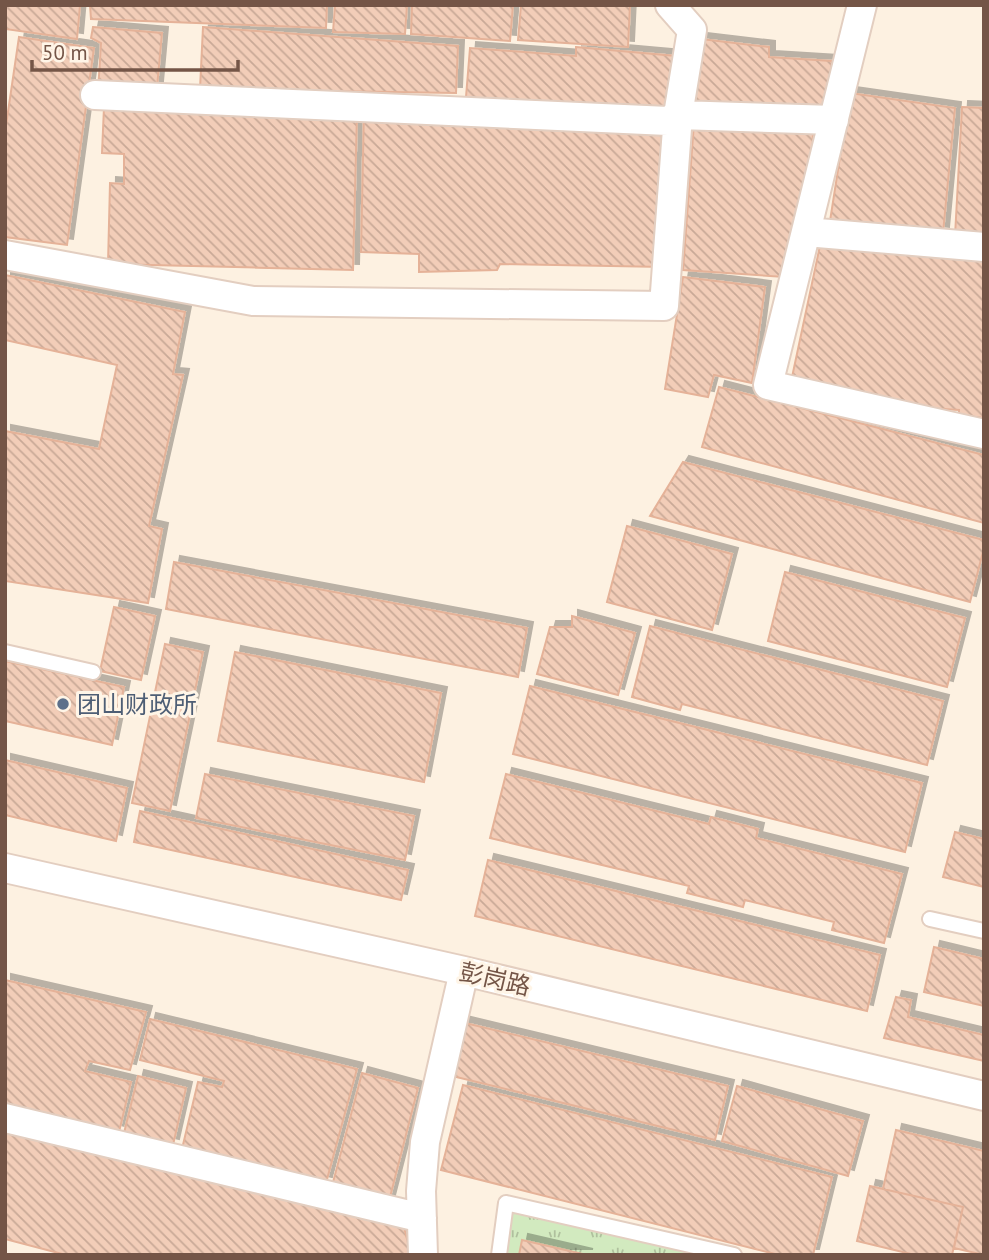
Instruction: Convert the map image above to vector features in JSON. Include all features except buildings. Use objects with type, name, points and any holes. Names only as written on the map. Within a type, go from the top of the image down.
[{"type":"street","points":[[5,255],[253,301],[664,306],[678,115],[692,30],[670,5]]},
{"type":"street","points":[[862,5],[768,385],[984,434]]},
{"type":"street","points":[[95,95],[668,121],[678,115],[834,120]]},
{"type":"street","points":[[806,232],[984,247]]},
{"type":"street","name":"彭岗路","points":[[5,867],[464,971],[984,1096]]},
{"type":"street","points":[[423,1255],[421,1191],[425,1142],[464,971]]},
{"type":"street","points":[[5,1118],[422,1218]]},
{"type":"lane","points":[[5,652],[93,672]]},
{"type":"lane","points":[[930,919],[984,931]]},
{"type":"lane","points":[[499,1255],[506,1203],[734,1255]]},
{"type":"green space","points":[[506,1203],[734,1255],[499,1255]]},
{"type":"place","name":"团山财政所","points":[[63,704]]}]
